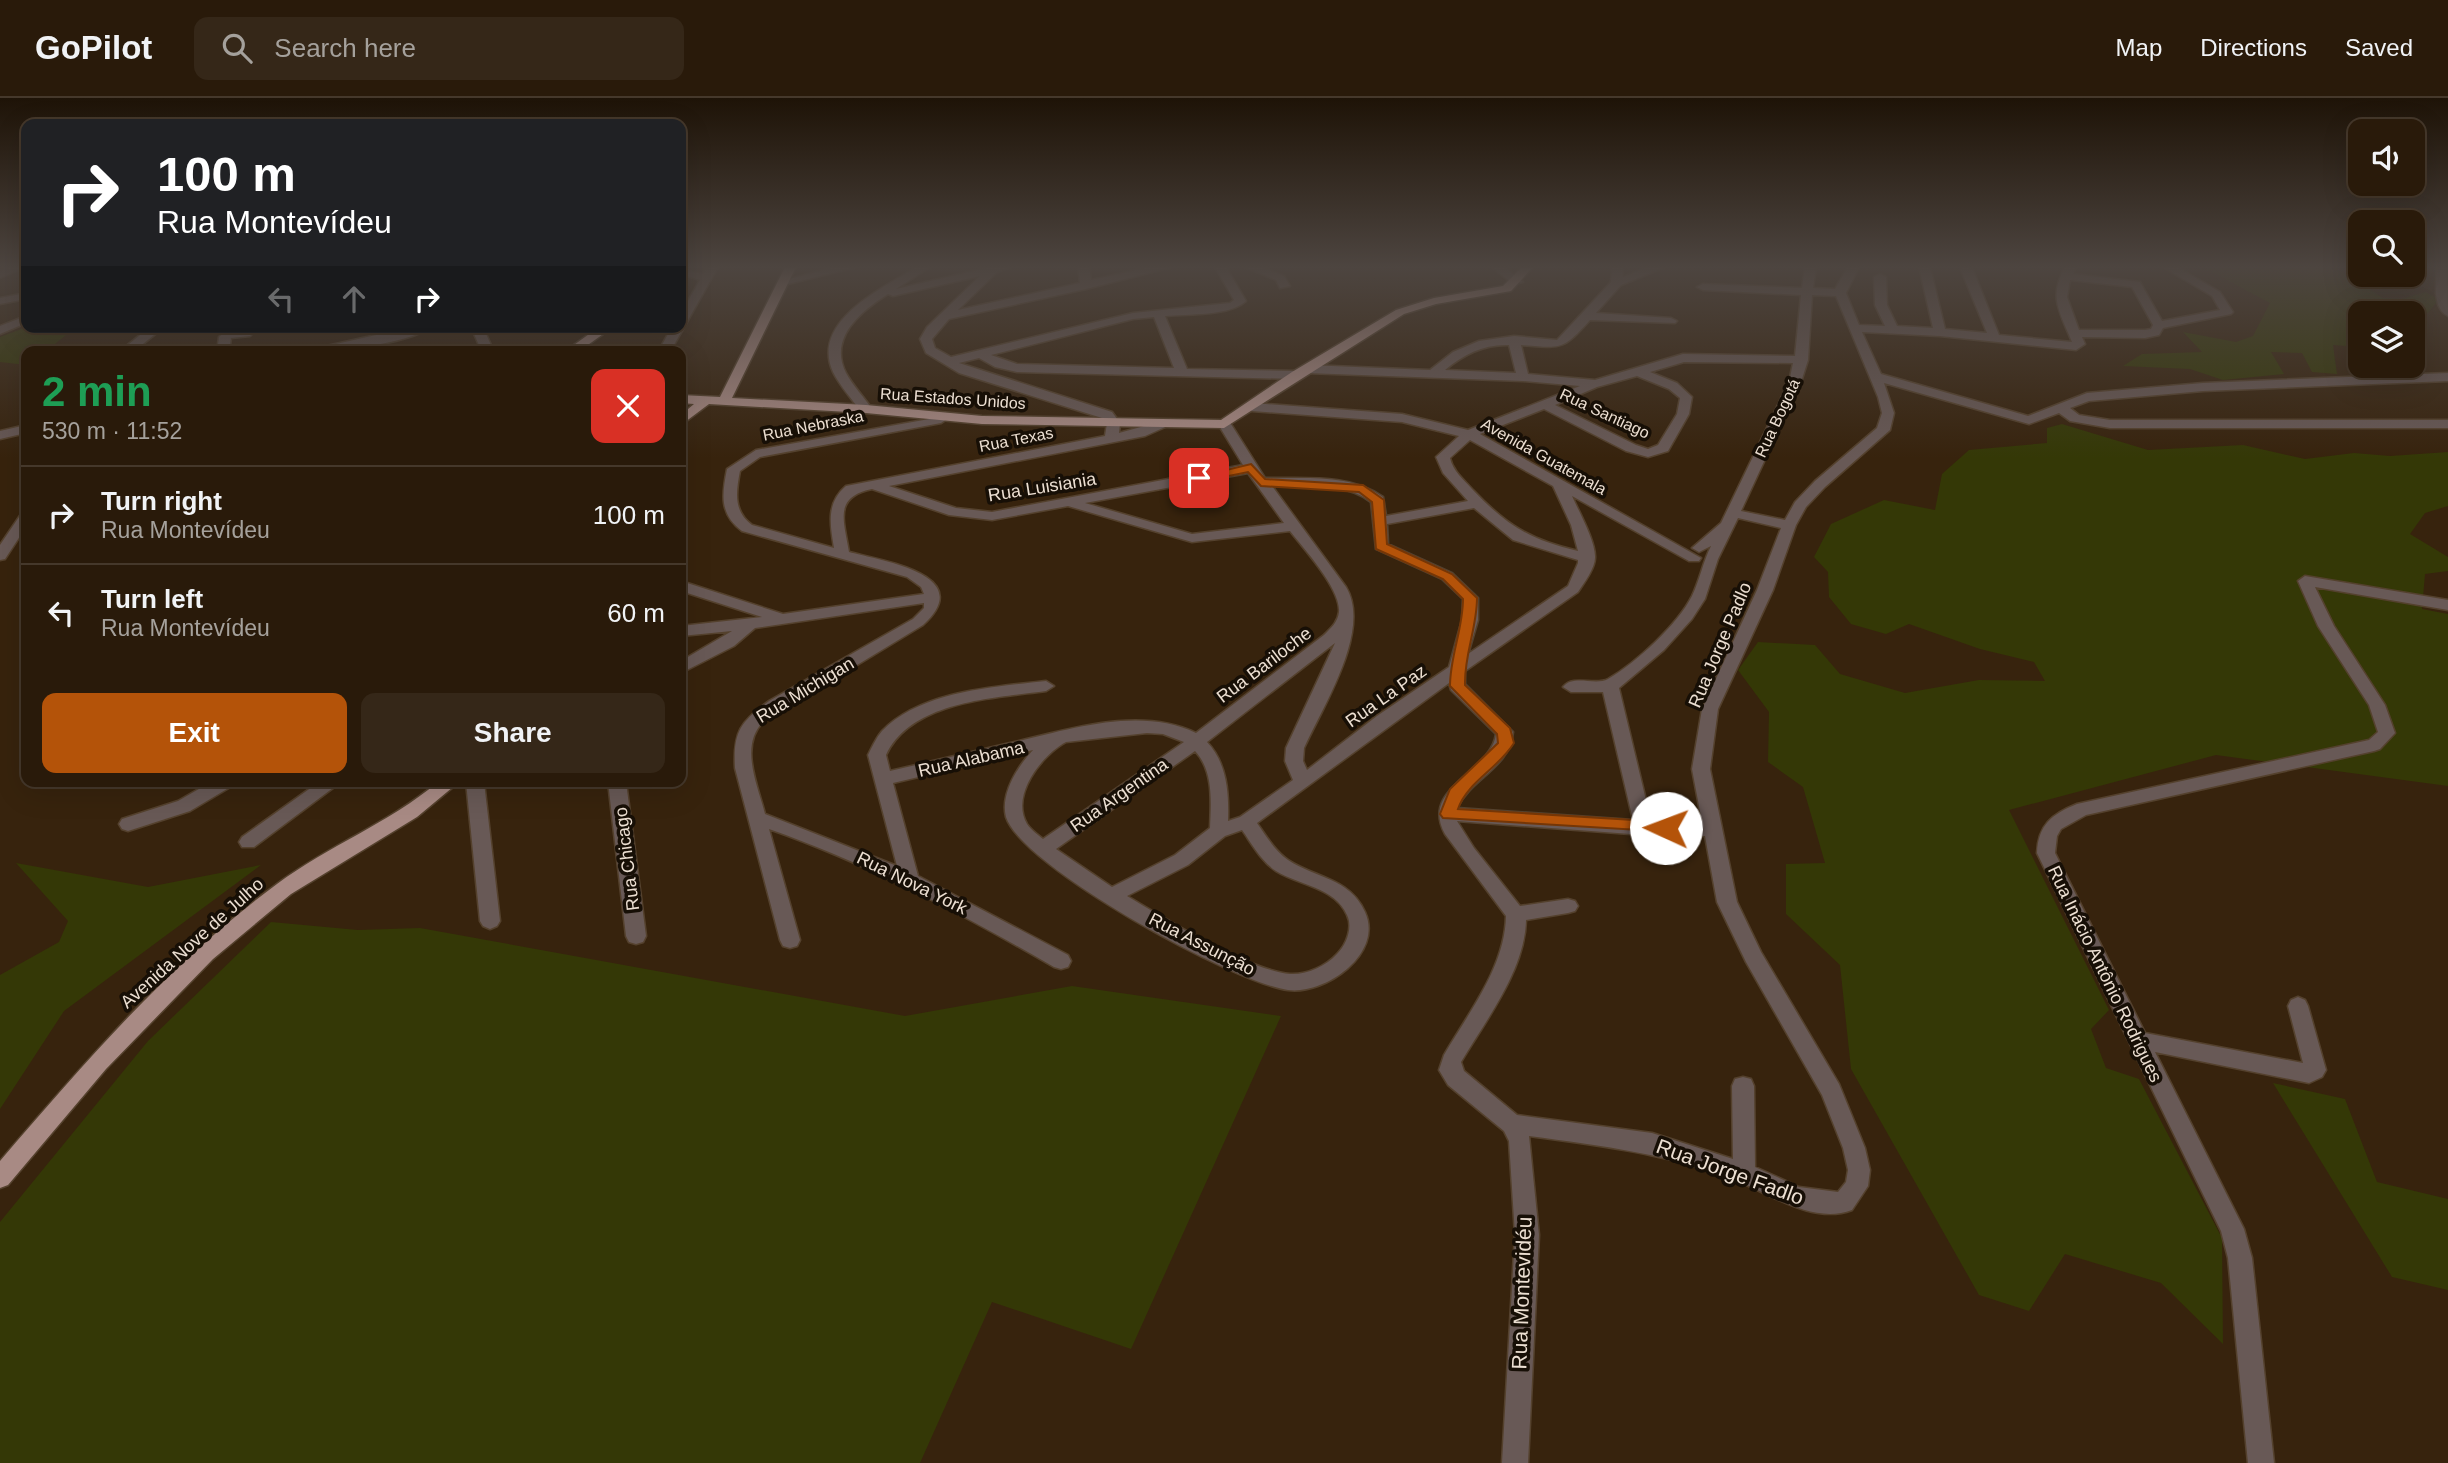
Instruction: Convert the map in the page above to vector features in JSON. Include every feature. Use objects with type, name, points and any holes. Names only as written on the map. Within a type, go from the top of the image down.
[{"type":"main road","points":[[725,400],[760,331]]},
{"type":"main road","points":[[1224,424],[1301,372],[1371,331]]},
{"type":"main road","points":[[579,346],[598,333]]},
{"type":"main road","name":"Rua Estados Unidos","points":[[686,399],[866,409],[941,419],[1224,424]]},
{"type":"main road","points":[[686,417],[706,400]]},
{"type":"main road","name":"Avenida Nove de Julho","points":[[0,1178],[111,1047],[223,940],[284,889],[418,807],[444,787]]},
{"type":"street","points":[[840,331],[836,339],[837,368],[866,409]]},
{"type":"street","points":[[932,331],[926,338],[930,350],[947,362],[963,370],[1097,410],[1114,423],[1111,438]]},
{"type":"street","points":[[947,362],[1077,331]]},
{"type":"street","points":[[1165,331],[1182,372]]},
{"type":"street","points":[[1434,373],[1459,354],[1485,341],[1514,340],[1559,344],[1573,331]]},
{"type":"street","name":"Rua Bogotá","points":[[1701,555],[1731,518],[1795,382],[1802,360],[1804,331]]},
{"type":"street","name":"Rua Jorge Padlo","points":[[1855,331],[1888,413],[1884,430],[1820,484],[1801,505],[1789,526],[1765,590],[1710,709],[1701,769],[1727,902],[1738,927],[1843,1117],[1859,1170],[1857,1186]]},
{"type":"street","points":[[1909,331],[2076,346],[2079,344],[2075,333],[2145,334],[2156,331]]},
{"type":"street","points":[[1991,331],[1994,337]]},
{"type":"street","points":[[136,346],[151,333]]},
{"type":"street","points":[[226,346],[238,333]]},
{"type":"street","points":[[341,346],[406,333]]},
{"type":"street","points":[[1514,340],[1523,377]]},
{"type":"street","points":[[981,353],[1006,367],[1031,369],[1434,373],[1595,384]]},
{"type":"street","points":[[1560,486],[1586,546],[1588,558],[1532,545],[1502,529],[1448,472],[1443,457],[1469,434],[1595,384],[1694,357],[1802,360]]},
{"type":"street","points":[[1009,383],[1031,369]]},
{"type":"street","name":"Rua Santiago","points":[[1545,405],[1631,449],[1657,452],[1663,448],[1683,414],[1686,397],[1673,386],[1639,372]]},
{"type":"street","points":[[1873,376],[2021,419],[2029,419],[2087,397],[2307,382],[2448,377]]},
{"type":"street","name":"Avenida Guatemala","points":[[1252,407],[1402,418],[1469,434],[1648,533],[1701,555]]},
{"type":"street","points":[[2059,407],[2075,418],[2110,424],[2448,424]]},
{"type":"street","name":"Rua Nebraska","points":[[842,553],[739,523],[733,516],[728,498],[734,469],[748,457],[765,452],[941,419]]},
{"type":"street","name":"Rua Texas","points":[[871,484],[1145,432],[1166,424]]},
{"type":"street","points":[[1112,895],[1176,864],[1219,831],[1246,822],[1303,782],[1294,761],[1295,748],[1343,646],[1348,603],[1296,526],[1251,468],[1224,424]]},
{"type":"street","points":[[0,435],[21,430]]},
{"type":"street","name":"Rua Luisiania","points":[[871,484],[945,510],[979,516],[1070,503],[1251,468]]},
{"type":"street","points":[[1261,482],[1363,489],[1378,500],[1381,521],[1378,540],[1381,546],[1447,576],[1470,598],[1470,622],[1457,670],[1457,686],[1505,732],[1506,743],[1499,754],[1455,793],[1448,814],[1452,832],[1516,914],[1518,927],[1511,953],[1451,1060],[1450,1070],[1512,1124]]},
{"type":"street","points":[[686,630],[751,624],[933,597],[927,584],[912,574],[842,553],[837,514],[840,501],[851,489],[871,484]]},
{"type":"street","points":[[1070,503],[1192,538],[1296,526]]},
{"type":"street","points":[[1381,521],[1477,503]]},
{"type":"street","points":[[1731,518],[1789,526]]},
{"type":"street","points":[[0,556],[21,524]]},
{"type":"street","points":[[1571,687],[1610,686],[1679,628],[1708,580],[1701,555]]},
{"type":"street","name":"Rua La Paz","points":[[1303,782],[1383,720],[1573,589],[1582,579],[1588,558]]},
{"type":"street","name":"Rua Inácio Antônio Rodrigues","points":[[2261,1463],[2240,1258],[2232,1229],[2046,853],[2045,836],[2055,823],[2083,809],[2374,745],[2384,738],[2387,733],[2376,705],[2326,626],[2305,581],[2448,605]]},
{"type":"street","points":[[686,588],[779,618]]},
{"type":"street","name":"Rua Michigan","points":[[790,940],[744,768],[742,744],[754,718],[918,622],[931,610],[933,597]]},
{"type":"street","name":"Rua Bariloche","points":[[1196,741],[1330,639],[1346,618]]},
{"type":"street","points":[[686,665],[728,642],[751,624]]},
{"type":"street","points":[[910,880],[877,755],[880,743],[907,720],[976,696],[1045,686]]},
{"type":"street","points":[[1610,686],[1644,828]]},
{"type":"street","name":"Rua Alabama","points":[[884,779],[1116,727],[1165,730],[1196,741]]},
{"type":"street","name":"Rua Assunção","points":[[1058,738],[1024,775],[1014,810],[1022,831],[1043,849],[1112,895],[1252,971],[1291,982],[1317,977],[1350,953],[1360,926],[1353,907],[1331,886],[1284,867],[1246,822]]},
{"type":"street","points":[[1196,741],[1210,759],[1218,782],[1219,831]]},
{"type":"street","name":"Rua Argentina","points":[[1043,849],[1196,741]]},
{"type":"street","points":[[128,824],[184,806],[217,787]]},
{"type":"street","points":[[248,842],[325,787]]},
{"type":"street","points":[[476,787],[490,921]]},
{"type":"street","name":"Rua Chicago","points":[[618,787],[636,936]]},
{"type":"street","points":[[1448,814],[1644,828],[1711,829]]},
{"type":"street","name":"Rua Nova York","points":[[757,818],[861,856],[1061,961]]},
{"type":"street","points":[[1516,914],[1568,906]]},
{"type":"street","points":[[2138,1040],[2308,1074],[2315,1070],[2298,1006]]},
{"type":"street","points":[[1743,1086],[1744,1173]]},
{"type":"street","name":"Rua Jorge Fadlo","points":[[1512,1124],[1652,1143],[1744,1173],[1797,1197],[1831,1204],[1844,1202],[1857,1186]]},
{"type":"street","name":"Rua Montevidéu","points":[[1512,1124],[1520,1141],[1527,1235],[1515,1463]]},
{"type":"green space","points":[[17,331],[21,333],[69,333],[52,346],[21,346],[21,364],[0,362],[0,337]]},
{"type":"green space","points":[[2256,331],[2348,331],[2348,346],[2333,345],[2337,374],[2312,372],[2302,353],[2271,352],[2284,374],[2223,380],[2190,369],[2123,366],[2142,354],[2202,352],[2183,332],[2236,342],[2253,336]]},
{"type":"green space","points":[[2062,424],[2148,450],[2243,445],[2305,459],[2354,453],[2390,456],[2448,452],[2448,506],[2425,513],[2410,534],[2448,557],[2448,571],[2425,574],[2422,609],[2448,614],[2448,786],[2216,755],[2009,810],[2109,1010],[2091,1029],[2106,1068],[2139,1079],[2222,1238],[2223,1344],[2161,1283],[2065,1254],[2029,1311],[1979,1295],[1851,1069],[1840,965],[1786,914],[1786,864],[1825,863],[1803,787],[1768,762],[1769,712],[1738,670],[1758,642],[1815,645],[1840,674],[1905,693],[1979,680],[2045,681],[2034,662],[1980,649],[1909,624],[1886,634],[1851,624],[1829,597],[1828,572],[1814,557],[1831,524],[1884,500],[1935,510],[1942,474],[1969,450],[2047,443],[2047,428]]},
{"type":"green space","points":[[16,863],[148,887],[261,865],[64,1011],[0,1109],[0,975],[59,942],[68,921]]},
{"type":"green space","points":[[271,922],[358,930],[420,928],[905,1016],[1072,986],[1281,1016],[1131,1349],[992,1302],[920,1463],[0,1463],[0,1222],[148,1041]]},
{"type":"green space","points":[[2273,1083],[2345,1099],[2377,1182],[2448,1199],[2448,1290],[2392,1277]]},
{"type":"route","points":[[1199,478],[1251,468],[1261,482],[1352,486],[1363,489],[1378,500],[1381,521],[1378,540],[1381,546],[1447,576],[1470,598],[1470,622],[1457,670],[1457,686],[1505,732],[1506,743],[1499,754],[1455,793],[1448,814],[1666,828]]}]
